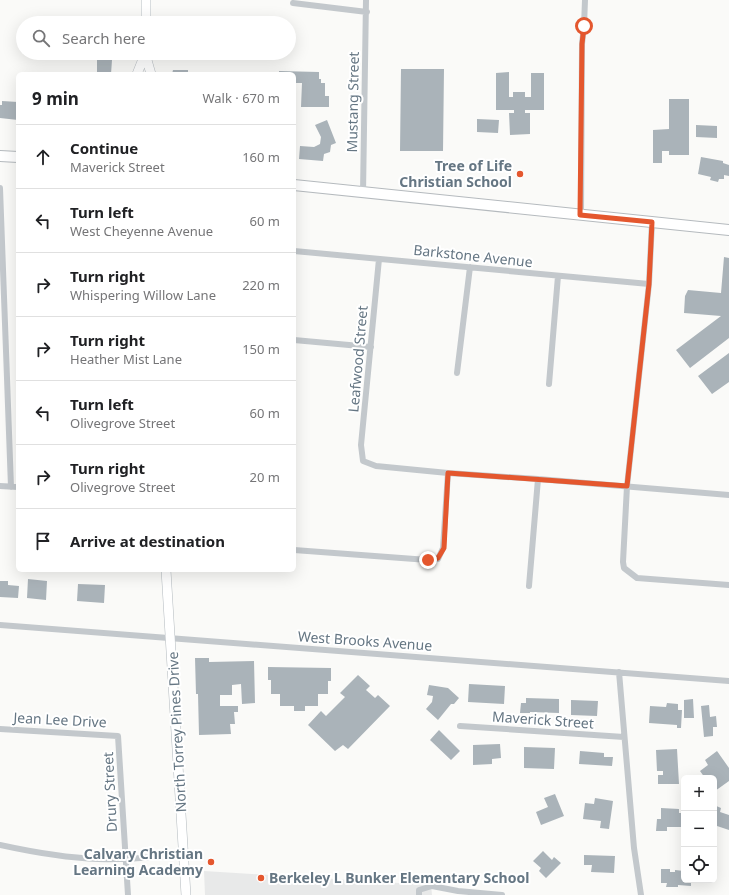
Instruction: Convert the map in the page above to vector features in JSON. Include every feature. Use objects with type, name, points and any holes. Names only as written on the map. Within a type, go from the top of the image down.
[{"type":"main road","points":[[146,0],[146,16]]},
{"type":"main road","points":[[138,72],[142,60]]},
{"type":"main road","points":[[147,60],[150,72]]},
{"type":"main road","points":[[140,64],[143,67],[144,72]]},
{"type":"main road","points":[[0,156],[16,157]]},
{"type":"main road","points":[[296,185],[729,230]]},
{"type":"main road","name":"North Torrey Pines Drive","points":[[166,572],[186,895]]},
{"type":"street","name":"Mustang Street","points":[[363,192],[366,0]]},
{"type":"street","points":[[580,215],[584,0]]},
{"type":"street","points":[[293,3],[367,12]]},
{"type":"street","points":[[0,188],[15,487],[0,486]]},
{"type":"street","points":[[652,222],[649,284],[627,486],[622,562],[624,568],[637,578],[729,585]]},
{"type":"street","name":"Barkstone Avenue","points":[[296,251],[649,284]]},
{"type":"street","name":"Leafwood Street","points":[[379,258],[362,445],[363,461],[376,466],[448,473]]},
{"type":"street","points":[[458,373],[470,267]]},
{"type":"street","points":[[549,384],[558,276]]},
{"type":"street","points":[[296,340],[371,347]]},
{"type":"street","points":[[296,550],[428,560],[438,558],[444,548],[448,473],[729,494]]},
{"type":"street","points":[[529,586],[538,479]]},
{"type":"street","name":"West Brooks Avenue","points":[[0,625],[729,681]]},
{"type":"street","points":[[619,672],[637,873],[641,895]]},
{"type":"street","name":"Maverick Street","points":[[460,726],[624,737]]},
{"type":"street","name":"Jean Lee Drive","points":[[0,729],[118,736]]},
{"type":"street","name":"Drury Street","points":[[118,736],[128,895]]},
{"type":"street","points":[[0,846],[40,854],[96,859],[126,859],[184,855]]},
{"type":"street","points":[[419,892],[432,886],[458,891],[502,895]]},
{"type":"shaded area","name":"Berkeley L Bunker Elementary School","points":[[204,871],[431,885],[432,895],[205,895]]},
{"type":"building","points":[[97,60],[112,60],[111,72],[97,72]]},
{"type":"building","points":[[401,69],[444,69],[443,151],[400,151]]},
{"type":"building","points":[[173,70],[188,70],[188,72],[172,72]]},
{"type":"building","points":[[279,71],[319,72],[319,79],[321,79],[321,83],[325,83],[325,96],[329,96],[329,107],[301,107],[302,83],[296,83],[296,72]]},
{"type":"building","points":[[509,72],[509,97],[513,97],[513,92],[525,92],[525,97],[531,97],[531,73],[544,73],[544,110],[525,110],[525,113],[530,113],[530,134],[510,135],[509,113],[514,113],[514,110],[496,110],[496,73]]},
{"type":"building","points":[[669,99],[689,99],[689,155],[669,155],[669,151],[662,151],[662,163],[653,163],[653,130],[669,129]]},
{"type":"building","points":[[2,101],[16,102],[16,120],[0,118],[0,105],[2,105]]},
{"type":"building","points":[[477,119],[499,120],[498,133],[477,132]]},
{"type":"building","points":[[327,120],[336,143],[331,145],[330,152],[324,154],[323,161],[299,159],[300,146],[314,147],[320,144],[321,137],[315,125]]},
{"type":"building","points":[[696,125],[717,126],[717,138],[696,137]]},
{"type":"building","points":[[701,157],[723,161],[723,163],[729,165],[729,176],[724,175],[724,179],[719,179],[718,182],[710,180],[711,177],[698,174]]},
{"type":"building","points":[[724,257],[729,258],[729,338],[690,368],[676,350],[721,316],[684,313],[685,296],[688,290],[721,293]]},
{"type":"building","points":[[729,353],[729,382],[712,394],[698,376]]},
{"type":"building","points":[[28,579],[47,581],[46,600],[27,598]]},
{"type":"building","points":[[0,581],[8,581],[8,585],[19,586],[18,598],[0,597]]},
{"type":"building","points":[[78,584],[105,585],[104,603],[77,601]]},
{"type":"building","points":[[195,658],[209,658],[209,662],[254,661],[255,703],[242,704],[241,684],[232,685],[232,695],[220,695],[220,706],[238,706],[238,712],[234,712],[235,724],[230,724],[231,734],[199,735]]},
{"type":"building","points":[[268,667],[331,668],[331,681],[328,681],[328,694],[318,694],[318,706],[305,706],[305,711],[294,711],[294,706],[280,706],[280,694],[271,694],[271,680],[268,680]]},
{"type":"building","points":[[358,675],[370,686],[366,690],[375,698],[378,695],[390,706],[348,749],[343,745],[335,751],[308,725],[321,711],[326,716],[345,697],[340,693]]},
{"type":"building","points":[[469,684],[505,686],[504,704],[468,702]]},
{"type":"building","points":[[429,685],[448,688],[459,698],[454,704],[451,704],[438,720],[426,709],[432,702],[433,696],[427,695]]},
{"type":"building","points":[[526,698],[559,699],[559,713],[520,713],[521,703],[526,703]]},
{"type":"building","points":[[693,699],[694,718],[684,718],[684,700]]},
{"type":"building","points":[[571,700],[598,701],[597,716],[571,715]]},
{"type":"building","points":[[667,703],[678,704],[678,710],[682,710],[681,728],[677,728],[677,725],[649,723],[650,706],[666,707]]},
{"type":"building","points":[[709,705],[710,717],[716,716],[717,727],[713,727],[713,736],[704,737],[701,706]]},
{"type":"building","points":[[439,730],[460,751],[451,760],[430,740]]},
{"type":"building","points":[[500,744],[501,758],[492,759],[492,764],[473,765],[473,745]]},
{"type":"building","points":[[524,747],[555,748],[554,769],[524,768]]},
{"type":"building","points":[[677,749],[679,784],[658,784],[658,775],[663,775],[663,771],[657,771],[656,750]]},
{"type":"building","points":[[580,751],[604,753],[604,757],[613,757],[612,766],[579,764]]},
{"type":"building","points":[[717,751],[729,768],[729,781],[717,790],[717,775],[703,775],[700,771],[708,765],[705,760]]},
{"type":"building","points":[[555,794],[564,816],[541,825],[536,812],[548,807],[544,798]]},
{"type":"building","points":[[595,798],[613,801],[609,829],[600,828],[601,821],[583,819],[585,803],[594,804]]},
{"type":"building","points":[[717,806],[721,808],[720,812],[729,815],[729,830],[717,826]]},
{"type":"building","points":[[661,808],[679,809],[679,813],[681,813],[681,827],[667,827],[667,831],[656,831],[657,819],[661,819]]},
{"type":"building","points":[[543,851],[552,860],[554,857],[561,863],[546,878],[539,871],[541,868],[533,861]]},
{"type":"building","points":[[584,855],[615,856],[614,873],[591,872],[592,865],[584,865]]},
{"type":"building","points":[[661,869],[670,869],[670,872],[675,872],[675,870],[681,871],[681,883],[691,883],[691,886],[678,885],[678,887],[666,887],[667,883],[661,883]]},
{"type":"place","name":"Tree of Life Christian School","points":[[520,174]]},
{"type":"place","name":"Calvary Christian Learning Academy","points":[[211,862]]},
{"type":"place","name":"Berkeley L Bunker Elementary School","points":[[261,878]]},
{"type":"route","points":[[428,560],[438,558],[444,548],[448,473],[627,486],[649,284],[652,222],[580,215],[582,44],[584,26]]}]
